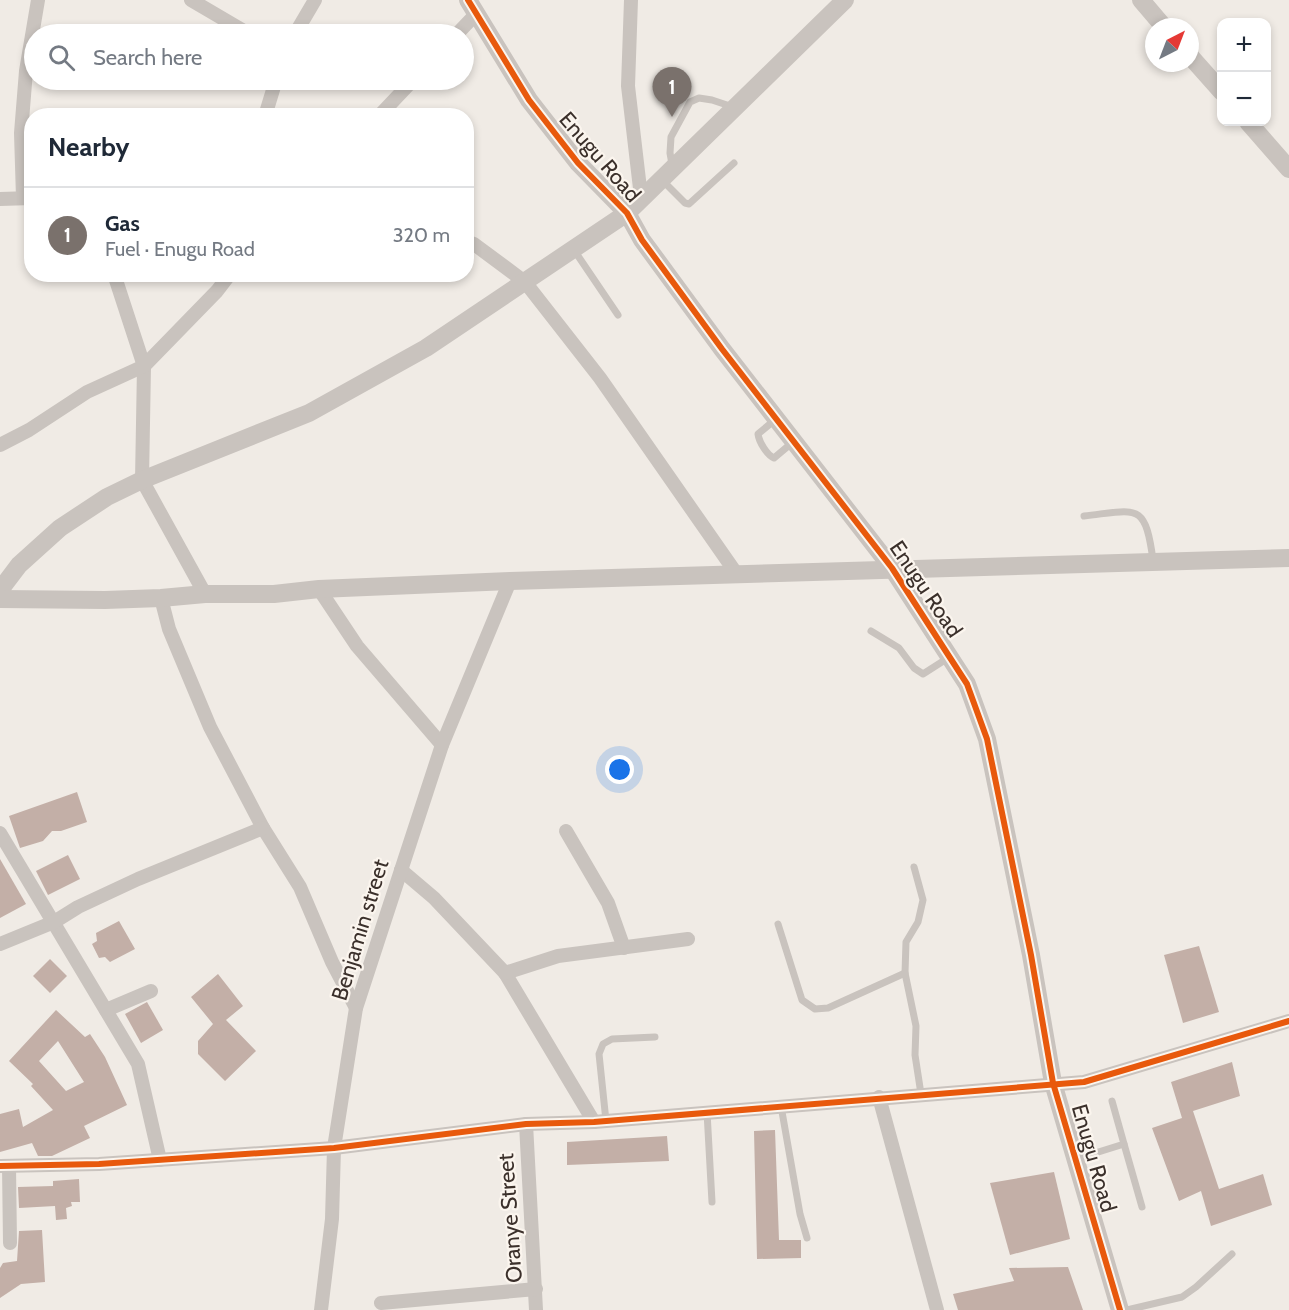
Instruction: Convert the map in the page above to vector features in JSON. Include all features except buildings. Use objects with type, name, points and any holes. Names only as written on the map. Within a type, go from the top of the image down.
[{"type":"street","points":[[34,24],[38,0]]},
{"type":"street","points":[[190,0],[232,24]]},
{"type":"street","points":[[302,24],[315,0]]},
{"type":"street","points":[[631,0],[628,86],[642,197]]},
{"type":"street","points":[[0,590],[20,564],[60,528],[107,497],[142,480],[309,413],[426,348],[627,213],[845,0]]},
{"type":"street","points":[[1141,0],[1156,18]]},
{"type":"street","points":[[463,24],[473,7]]},
{"type":"street","name":"Enugu Road","points":[[473,7],[529,100],[578,164],[627,213],[642,240],[776,419],[892,568],[967,684],[987,739],[1031,955],[1053,1083],[1120,1310]]},
{"type":"street","points":[[1199,66],[1217,87]]},
{"type":"street","points":[[24,90],[21,133],[24,166]]},
{"type":"street","points":[[267,108],[273,90]]},
{"type":"street","points":[[387,108],[404,90]]},
{"type":"street","points":[[1251,126],[1289,169]]},
{"type":"street","points":[[0,199],[24,198]]},
{"type":"street","points":[[474,244],[525,282],[600,378],[736,573]]},
{"type":"street","points":[[117,282],[144,366],[142,480],[205,594]]},
{"type":"street","points":[[0,445],[29,430],[87,392],[144,366],[224,282]]},
{"type":"street","points":[[0,599],[105,600],[205,594],[274,594],[319,589],[510,580],[1289,558]]},
{"type":"street","name":"Benjamin street","points":[[321,1310],[332,1219],[334,1148],[356,1008],[442,745],[510,580]]},
{"type":"street","points":[[319,589],[357,646],[442,745]]},
{"type":"street","points":[[161,598],[169,629],[210,727],[263,828],[300,887],[332,962],[356,1008]]},
{"type":"street","points":[[0,944],[54,922],[78,907],[138,879],[263,828]]},
{"type":"street","points":[[566,831],[608,903],[624,948]]},
{"type":"street","points":[[0,832],[138,1064],[160,1160]]},
{"type":"street","points":[[401,870],[434,898],[505,973],[600,1121]]},
{"type":"street","points":[[505,973],[558,956],[688,939]]},
{"type":"street","points":[[106,1010],[152,990]]},
{"type":"street","points":[[10,1244],[4,1166],[99,1164],[334,1148],[526,1124],[600,1121],[1084,1082],[1289,1021]]},
{"type":"street","points":[[879,1097],[937,1310]]},
{"type":"street","name":"Oranye Street","points":[[526,1124],[536,1310]]},
{"type":"street","points":[[381,1303],[536,1289]]},
{"type":"lane","points":[[734,164],[689,204],[685,203],[667,175],[671,137],[690,102],[699,98],[735,108]]},
{"type":"lane","points":[[574,250],[618,315]]},
{"type":"lane","points":[[776,419],[758,434],[769,454],[774,458],[794,442]]},
{"type":"lane","points":[[1084,516],[1131,511],[1143,518],[1149,531],[1154,561]]},
{"type":"lane","points":[[870,631],[899,648],[914,668],[923,674],[950,657]]},
{"type":"lane","points":[[914,867],[923,900],[918,922],[906,942],[905,973],[916,1026],[915,1055],[921,1094]]},
{"type":"lane","points":[[778,924],[801,1000],[815,1009],[828,1008],[905,973]]},
{"type":"lane","points":[[600,1121],[599,1054],[603,1044],[612,1039],[655,1037]]},
{"type":"lane","points":[[1112,1101],[1142,1207]]},
{"type":"lane","points":[[781,1106],[800,1214],[807,1238]]},
{"type":"lane","points":[[707,1112],[712,1202]]},
{"type":"lane","points":[[1076,1160],[1124,1144]]},
{"type":"lane","points":[[1127,1310],[1182,1297],[1232,1254]]},
{"type":"cycle path","points":[[468,0],[529,100],[578,163],[627,213],[642,240],[722,349],[892,568],[967,684],[987,739],[1031,955],[1053,1083],[1120,1310]]},
{"type":"cycle path","points":[[0,1166],[99,1164],[334,1148],[526,1124],[594,1122],[1084,1082],[1289,1021]]},
{"type":"place","name":"Gas","points":[[672,117]]}]
